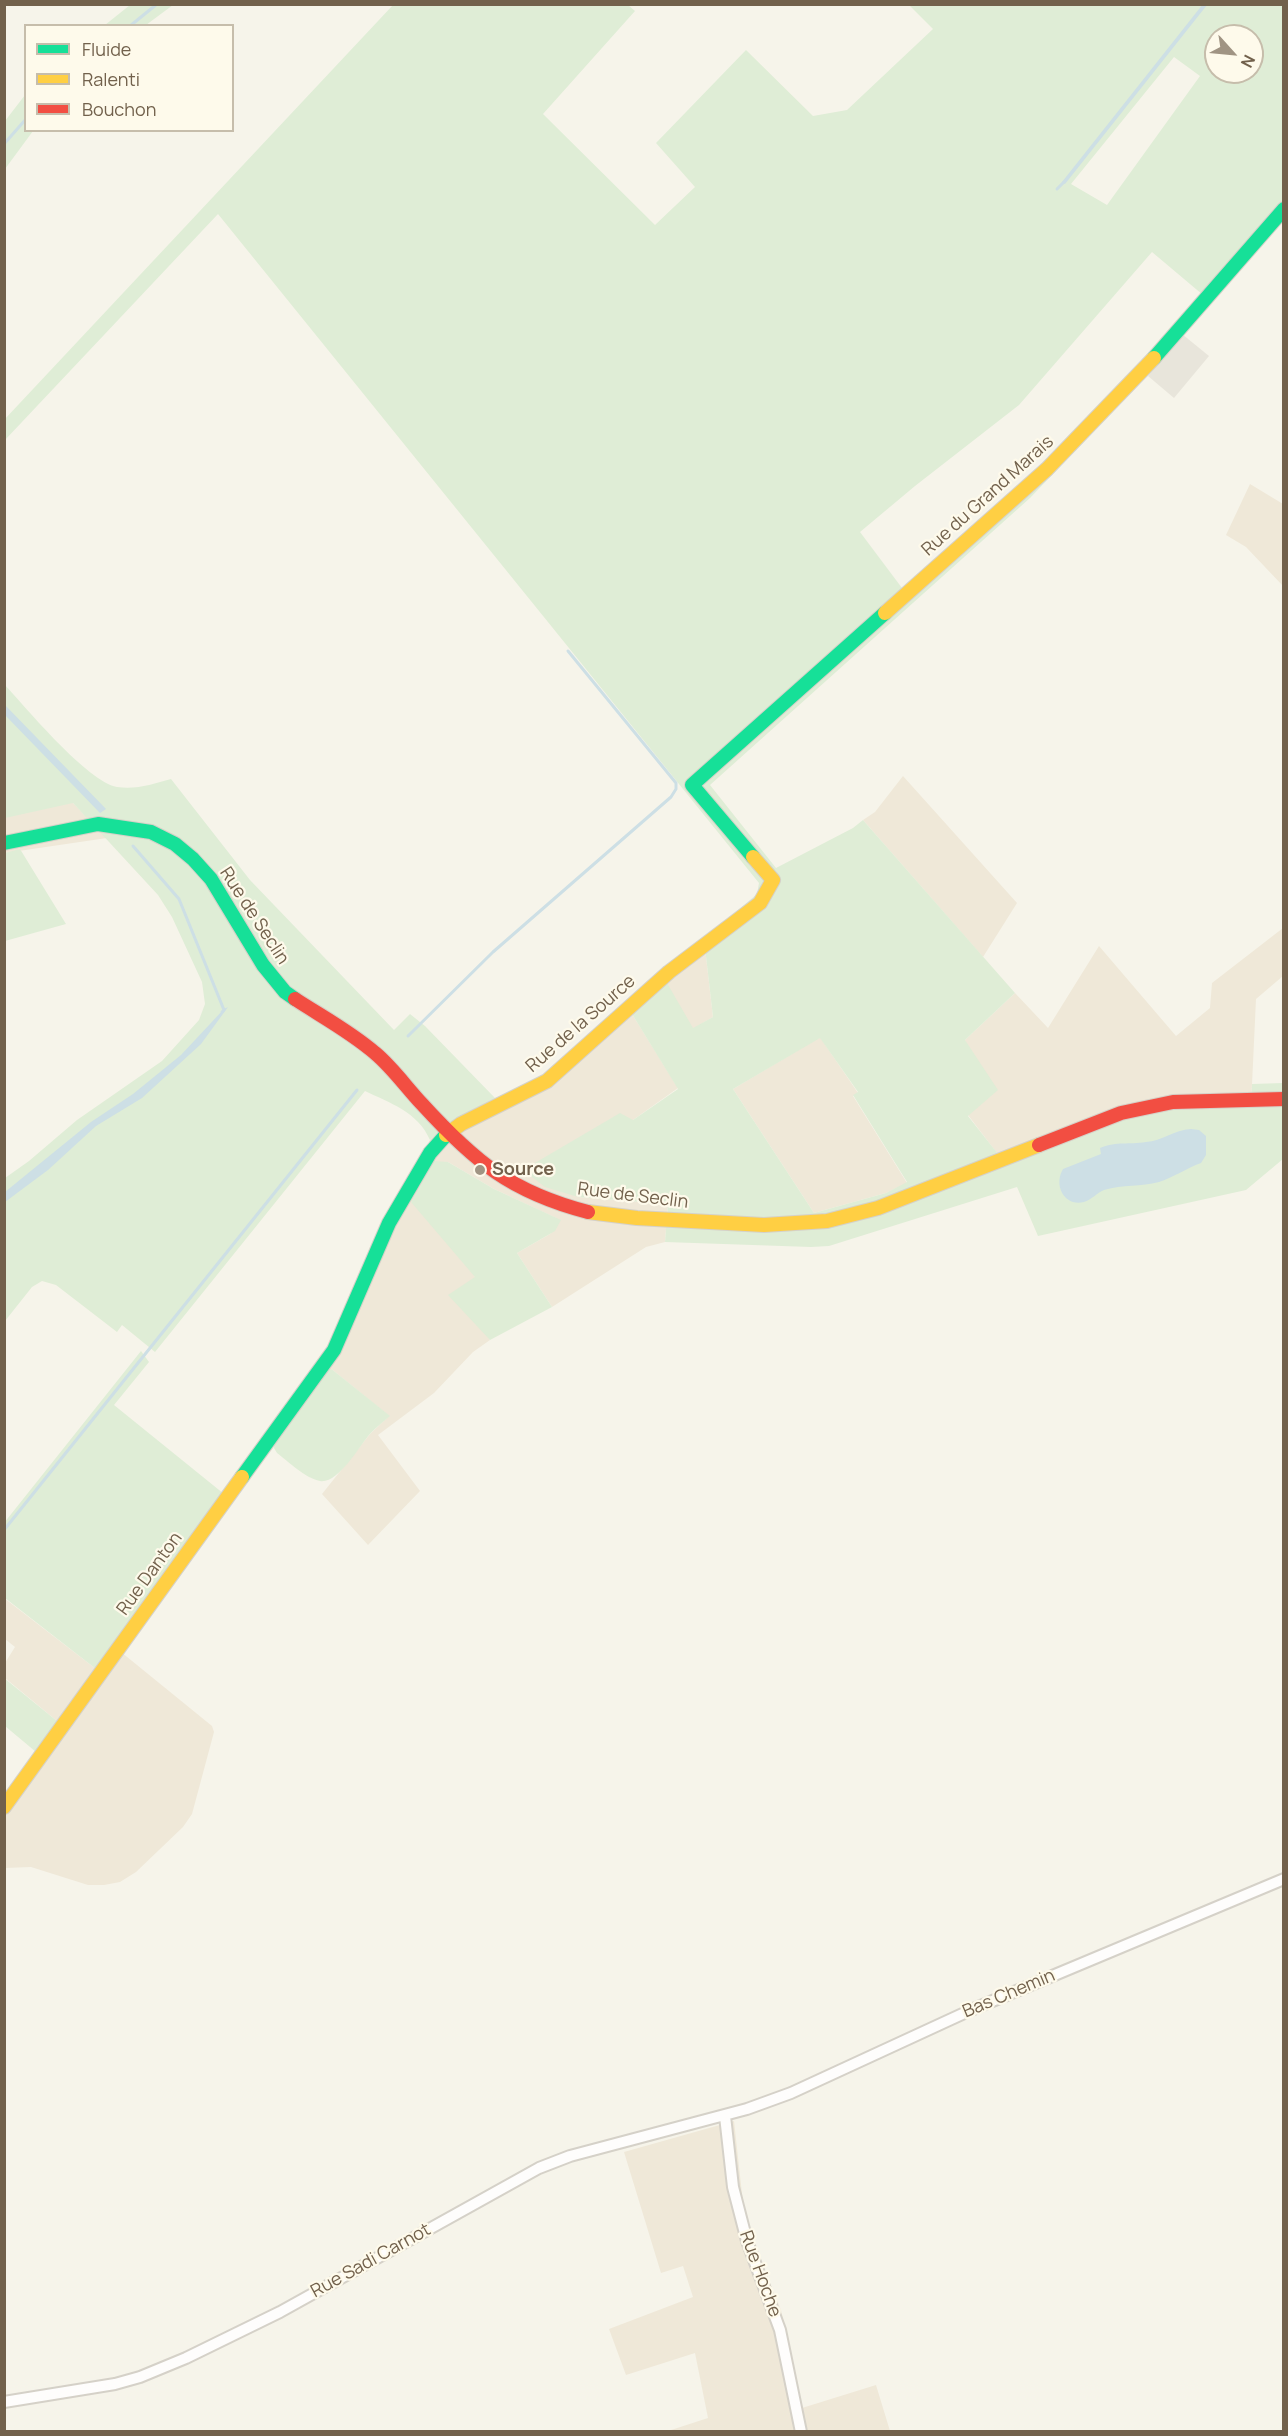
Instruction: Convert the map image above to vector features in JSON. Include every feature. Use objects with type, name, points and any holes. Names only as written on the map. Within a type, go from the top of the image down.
[{"type":"street","name":"Rue du Grand Marais","points":[[692,785],[1079,438],[1147,368],[1284,209]]},
{"type":"street","name":"Rue de la Source","points":[[325,1364],[348,1325],[390,1218],[432,1149],[447,1132],[480,1113],[547,1081],[669,972],[763,900],[773,880],[692,785]]},
{"type":"street","name":"Rue de Seclin","points":[[4,843],[84,826],[108,825],[126,826],[151,832],[175,844],[188,854],[211,879],[262,965],[279,986],[304,1006],[375,1053],[466,1151],[508,1181],[538,1196],[600,1214],[776,1226],[827,1221],[870,1211],[1109,1117],[1164,1103],[1284,1099]]},
{"type":"street","name":"Rue Danton","points":[[4,1807],[325,1364]]},
{"type":"street","name":"Bas Chemin","points":[[730,2114],[790,2093],[971,2010],[1284,1879]]},
{"type":"street","name":"Rue Sadi Carnot","points":[[4,2402],[106,2386],[140,2377],[223,2341],[271,2317],[539,2168],[570,2156],[730,2114]]},
{"type":"street","name":"Rue Hoche","points":[[730,2114],[729,2165],[735,2196],[750,2250],[780,2330],[801,2432]]},
{"type":"shaded area","points":[[1203,4],[1207,5],[1065,184],[1062,182]]},
{"type":"shaded area","points":[[1182,334],[1209,356],[1174,398],[1148,376]]},
{"type":"shaded area","points":[[1250,484],[1283,504],[1283,586],[1246,547],[1226,535]]},
{"type":"shaded area","points":[[4,704],[106,809],[100,813],[5,715]]},
{"type":"shaded area","points":[[4,730],[73,803],[107,838],[5,853]]},
{"type":"shaded area","points":[[903,776],[1017,903],[983,957],[863,820],[875,812]]},
{"type":"shaded area","points":[[1283,928],[1283,976],[1256,999],[1251,1106],[1170,1110],[1006,1165],[968,1115],[965,1040],[1015,993],[1048,1028],[1099,946],[1176,1036],[1210,1008],[1212,983]]},
{"type":"shaded area","points":[[704,939],[713,1017],[693,1029],[632,1014],[678,1088],[633,1120],[578,1197],[668,1204],[665,1242],[646,1247],[552,1307],[517,1253],[550,1234],[556,1218],[494,1189],[448,1162],[486,1333],[490,1340],[473,1352],[434,1393],[378,1435],[420,1491],[368,1545],[322,1494],[370,1434],[389,1416],[329,1367],[430,1140],[457,1118],[541,1077]]},
{"type":"shaded area","points":[[228,1007],[201,1044],[142,1098],[96,1126],[48,1170],[5,1202],[5,1192],[91,1122],[133,1094],[181,1055]]},
{"type":"shaded area","points":[[820,1037],[858,1093],[853,1096],[907,1183],[886,1193],[814,1213],[733,1089]]},
{"type":"shaded area","points":[[1191,1129],[1199,1130],[1206,1136],[1206,1155],[1201,1163],[1169,1178],[1145,1185],[1104,1190],[1089,1200],[1077,1203],[1066,1198],[1060,1188],[1059,1182],[1063,1169],[1101,1154],[1100,1148],[1157,1140]]},
{"type":"shaded area","points":[[4,1598],[96,1669],[121,1652],[212,1726],[214,1732],[192,1814],[183,1827],[136,1872],[120,1882],[88,1885],[31,1867],[5,1868],[5,1797],[57,1721],[5,1678],[5,1663],[15,1647],[5,1639]]},
{"type":"shaded area","points":[[734,2121],[743,2203],[752,2238],[781,2310],[802,2408],[876,2385],[890,2431],[668,2431],[708,2418],[695,2353],[626,2375],[609,2329],[693,2297],[683,2266],[661,2273],[624,2152]]},
{"type":"green space","points":[[130,4],[173,5],[147,24],[106,24]]},
{"type":"green space","points":[[393,5],[628,5],[635,11],[543,114],[655,225],[695,187],[656,143],[746,50],[813,116],[847,110],[933,29],[909,5],[1283,5],[1283,220],[1147,376],[1030,498],[710,785],[776,868],[853,828],[863,820],[1015,993],[965,1040],[998,1090],[968,1116],[1006,1164],[1110,1123],[1170,1110],[1251,1106],[1252,1084],[1283,1083],[1283,1159],[1246,1190],[1038,1236],[1017,1187],[829,1246],[811,1247],[665,1242],[668,1204],[578,1197],[545,1187],[523,1170],[620,1113],[633,1120],[678,1089],[632,1014],[667,983],[693,1028],[713,1017],[704,939],[757,894],[759,883],[218,214],[5,440],[4,420]],"holes":[[[1174,57],[1200,76],[1107,205],[1071,184]],[[1152,252],[1203,295],[1059,449],[902,588],[860,532],[1019,405]],[[820,1038],[858,1092],[853,1095],[907,1182],[886,1193],[814,1213],[733,1089]]]},
{"type":"green space","points":[[24,96],[24,132],[32,132],[5,169],[5,121]]},
{"type":"green space","points":[[5,685],[58,743],[104,782],[117,787],[131,788],[171,779],[250,880],[394,1030],[410,1014],[425,1026],[495,1098],[457,1118],[430,1140],[425,1130],[411,1115],[365,1091],[155,1352],[122,1325],[117,1332],[56,1285],[42,1281],[32,1287],[5,1321],[5,1178],[29,1161],[77,1120],[162,1061],[199,1020],[205,1004],[202,982],[172,917],[158,895],[73,803],[5,818]]},
{"type":"green space","points":[[20,849],[66,924],[5,941],[5,853]]},
{"type":"green space","points":[[434,1161],[448,1162],[494,1189],[561,1220],[555,1231],[517,1253],[552,1307],[490,1340],[448,1295],[475,1277],[411,1202]]},
{"type":"green space","points":[[141,1351],[149,1362],[114,1405],[224,1494],[96,1669],[5,1598],[4,1523]]},
{"type":"green space","points":[[329,1367],[390,1416],[376,1427],[341,1471],[334,1477],[320,1481],[297,1469],[274,1448],[275,1439]]},
{"type":"green space","points":[[4,1678],[57,1721],[36,1752],[5,1726]]},
{"type":"waterway","points":[[132,24],[157,4]]},
{"type":"waterway","points":[[4,144],[24,121]]},
{"type":"waterway","points":[[1057,189],[1064,182]]},
{"type":"waterway","points":[[408,1036],[493,952],[671,797],[676,789],[676,783],[568,651]]},
{"type":"waterway","points":[[133,846],[179,899],[224,1010],[222,1012]]},
{"type":"waterway","points":[[4,1530],[357,1090]]},
{"type":"traffic: fast","points":[[1154,358],[1284,209]]},
{"type":"traffic: fast","points":[[753,857],[692,785],[885,613]]},
{"type":"traffic: fast","points":[[4,843],[98,824],[151,832],[175,844],[211,879],[263,965],[285,992],[295,999]]},
{"type":"traffic: fast","points":[[242,1477],[334,1350],[389,1223],[430,1153],[446,1135]]},
{"type":"traffic: slow","points":[[885,613],[1047,469],[1154,358]]},
{"type":"traffic: slow","points":[[446,1135],[461,1124],[547,1081],[669,972],[760,903],[773,880],[753,857]]},
{"type":"traffic: slow","points":[[588,1212],[637,1218],[764,1225],[827,1221],[878,1208],[1039,1145]]},
{"type":"traffic: slow","points":[[4,1807],[242,1477]]},
{"type":"traffic: jam","points":[[295,999],[366,1045],[387,1064],[459,1143],[496,1172],[537,1195],[588,1212]]},
{"type":"traffic: jam","points":[[1039,1145],[1121,1113],[1173,1102],[1284,1099]]},
{"type":"place","name":"Source","points":[[480,1170]]}]
